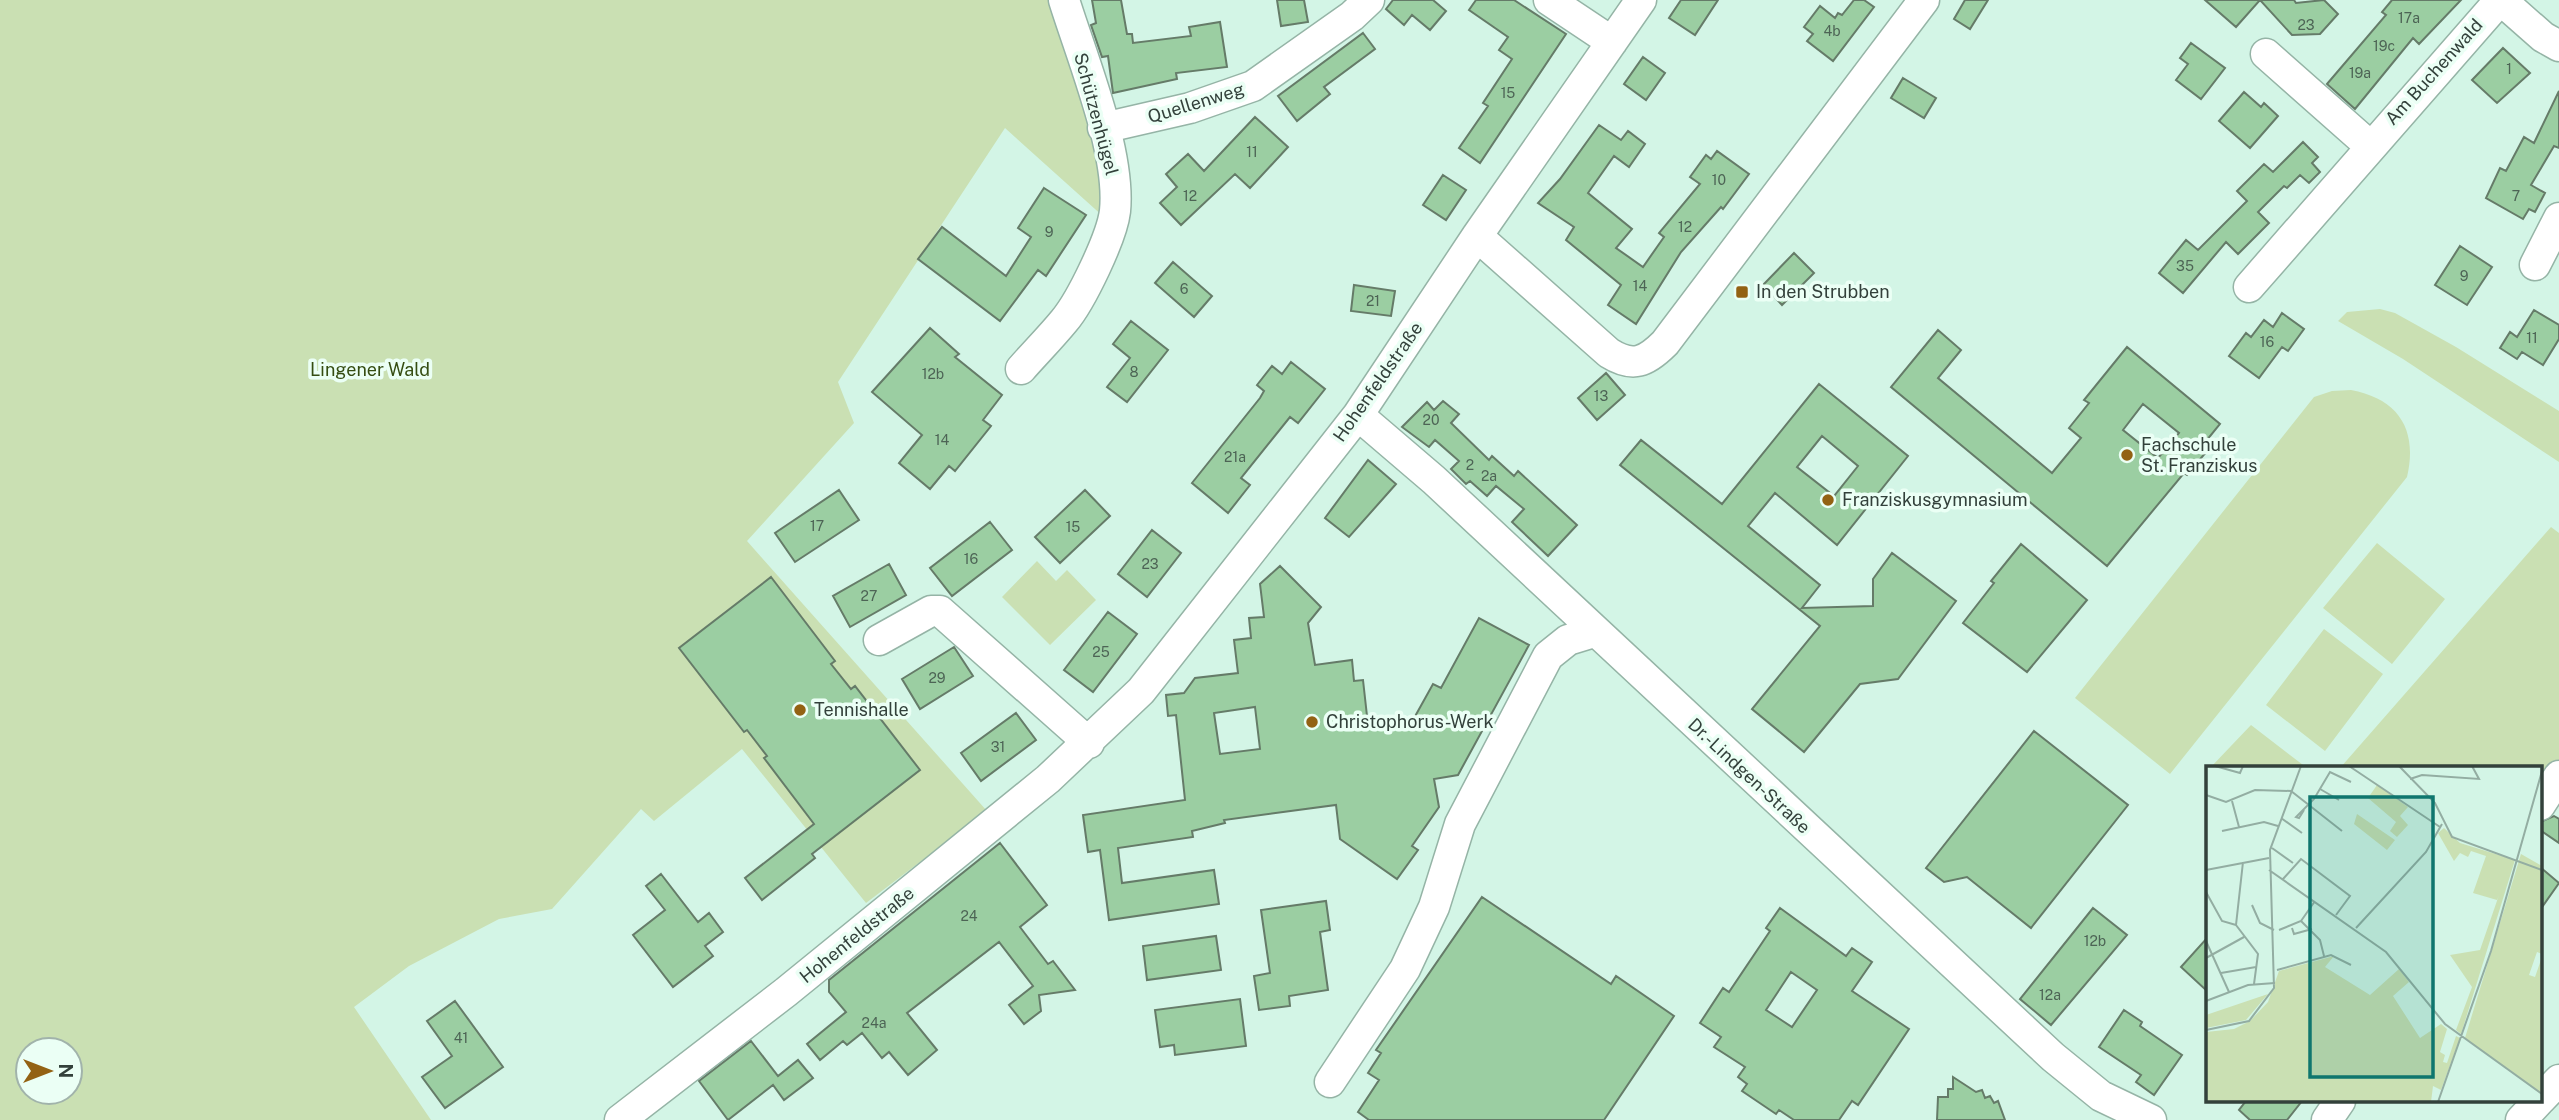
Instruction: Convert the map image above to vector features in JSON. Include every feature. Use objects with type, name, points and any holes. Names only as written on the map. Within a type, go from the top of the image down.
[{"type":"street","name":"Schützenhügel","points":[[1021,369],[1066,319],[1110,235],[1115,187],[1103,128],[1064,0]]},
{"type":"street","points":[[1549,0],[1612,42]]},
{"type":"street","name":"Hohenfeldstraße","points":[[620,1120],[786,992],[1089,743],[1141,691],[1358,415],[1477,236],[1641,0]]},
{"type":"street","points":[[1477,236],[1609,353],[1623,362],[1637,363],[1649,359],[1665,343],[1924,0]]},
{"type":"street","points":[[2500,0],[2543,37],[2559,46]]},
{"type":"street","name":"Am Buchenwald","points":[[2249,287],[2500,0]]},
{"type":"street","name":"Quellenweg","points":[[1103,128],[1190,108],[1253,86],[1353,5]]},
{"type":"street","points":[[2266,54],[2370,146]]},
{"type":"street","points":[[2535,265],[2559,218]]},
{"type":"street","name":"Dr.-Lindgen-Straße","points":[[1358,415],[1434,480],[2053,1057],[2101,1096],[2151,1120]]},
{"type":"street","points":[[879,640],[931,611],[940,611],[1089,743]]},
{"type":"street","points":[[1330,1082],[1405,970],[1434,907],[1460,824],[1548,656],[1568,640],[1594,632]]},
{"type":"street","points":[[2542,801],[2559,776]]},
{"type":"street","points":[[2542,1098],[2559,1080]]},
{"type":"street","points":[[2327,1120],[2339,1102]]},
{"type":"street","points":[[2521,1120],[2538,1102]]},
{"type":"green space","name":"Lingener Wald","points":[[0,0],[1057,0],[1091,96],[1105,218],[1005,128],[838,382],[854,423],[747,541],[987,811],[866,903],[742,749],[654,821],[641,809],[552,909],[499,919],[409,966],[354,1007],[431,1120],[0,1120]]},
{"type":"green space","points":[[2380,309],[2395,313],[2456,347],[2559,411],[2559,462],[2403,359],[2338,321],[2347,312]]},
{"type":"green space","points":[[2351,390],[2382,401],[2401,419],[2410,445],[2407,477],[2170,774],[2075,698],[2314,397],[2332,391]]},
{"type":"green space","points":[[2551,527],[2559,533],[2559,761],[2542,786],[2542,766],[2342,766]]},
{"type":"green space","points":[[2377,543],[2445,599],[2392,664],[2323,608]]},
{"type":"green space","points":[[1037,561],[1056,581],[1067,570],[1096,600],[1050,645],[1002,597]]},
{"type":"green space","points":[[2324,629],[2383,674],[2325,751],[2266,705]]},
{"type":"green space","points":[[2251,725],[2304,766],[2212,766]]},
{"type":"building","points":[[1092,0],[1121,0],[1127,34],[1132,34],[1133,43],[1191,36],[1189,27],[1220,22],[1227,67],[1176,73],[1177,79],[1113,93],[1108,56],[1102,57],[1091,25],[1096,23]]},
{"type":"building","points":[[1277,0],[1304,0],[1308,22],[1281,26]]},
{"type":"building","points":[[1393,0],[1433,0],[1446,11],[1430,30],[1412,15],[1404,25],[1386,9]]},
{"type":"building","points":[[1476,0],[1514,0],[1566,34],[1480,163],[1459,148],[1488,106],[1483,103],[1512,59],[1499,50],[1508,37],[1469,10]]},
{"type":"building","points":[[1681,0],[1718,0],[1695,35],[1669,18]]},
{"type":"building","points":[[1854,0],[1864,0],[1874,7],[1833,61],[1807,41],[1813,34],[1804,27],[1820,6],[1835,18],[1838,13],[1842,15]]},
{"type":"building","points":[[1965,0],[1988,0],[1970,29],[1954,19]]},
{"type":"building","points":[[2205,0],[2260,0],[2236,27]]},
{"type":"building","points":[[2260,0],[2294,0],[2296,3],[2324,0],[2338,14],[2320,34],[2292,35]]},
{"type":"building","points":[[2392,0],[2461,0],[2419,44],[2413,38],[2355,109],[2327,84],[2386,15],[2382,12]]},
{"type":"building","points":[[1363,33],[1375,49],[1324,87],[1330,94],[1297,121],[1278,96]]},
{"type":"building","points":[[2191,43],[2225,68],[2201,99],[2176,80],[2188,64],[2180,58]]},
{"type":"building","points":[[2503,48],[2530,73],[2497,103],[2472,80]]},
{"type":"building","points":[[1643,57],[1665,73],[1646,100],[1624,84]]},
{"type":"building","points":[[1903,78],[1936,98],[1924,118],[1891,98]]},
{"type":"building","points":[[2559,91],[2559,148],[2554,146],[2531,185],[2545,193],[2535,212],[2529,209],[2523,219],[2486,198],[2500,168],[2506,171],[2524,137],[2534,143]]},
{"type":"building","points":[[2244,92],[2261,107],[2264,103],[2278,116],[2250,148],[2219,121]]},
{"type":"building","points":[[1255,117],[1288,147],[1250,188],[1235,174],[1181,225],[1160,203],[1177,187],[1166,174],[1188,154],[1204,171]]},
{"type":"building","points":[[1599,125],[1621,140],[1628,131],[1645,144],[1629,167],[1614,156],[1588,193],[1632,229],[1616,248],[1643,267],[1664,237],[1659,233],[1700,184],[1690,177],[1706,155],[1711,159],[1717,151],[1749,174],[1723,209],[1721,207],[1681,252],[1636,324],[1608,305],[1621,285],[1566,240],[1574,227],[1538,203],[1560,179]]},
{"type":"building","points":[[2303,142],[2318,157],[2312,163],[2320,172],[2309,183],[2300,175],[2287,188],[2284,186],[2258,212],[2269,223],[2238,254],[2226,242],[2183,293],[2159,273],[2186,240],[2198,250],[2247,201],[2237,191],[2264,164],[2273,172]]},
{"type":"building","points":[[1443,175],[1466,190],[1446,220],[1423,205]]},
{"type":"building","points":[[1044,188],[1086,215],[1046,276],[1038,270],[1000,321],[918,259],[942,227],[1006,276],[1031,237],[1018,228]]},
{"type":"building","points":[[2460,246],[2492,267],[2467,305],[2435,285]]},
{"type":"building","points":[[1794,253],[1814,273],[1782,305],[1763,285]]},
{"type":"building","points":[[1173,262],[1212,296],[1194,317],[1155,283]]},
{"type":"building","points":[[1354,285],[1395,291],[1391,316],[1351,311]]},
{"type":"building","points":[[2534,310],[2559,325],[2559,339],[2543,365],[2522,352],[2517,359],[2500,348],[2510,332],[2517,337]]},
{"type":"building","points":[[2282,313],[2304,329],[2288,351],[2282,347],[2259,378],[2229,356],[2246,333],[2251,337],[2264,320],[2273,327]]},
{"type":"building","points":[[1131,321],[1168,350],[1127,402],[1107,387],[1130,358],[1113,344]]},
{"type":"building","points":[[930,328],[959,354],[955,357],[1002,395],[983,420],[991,426],[955,471],[949,466],[930,489],[899,463],[922,435],[872,392]]},
{"type":"building","points":[[1938,330],[1961,350],[1938,378],[2052,473],[2081,438],[2069,428],[2089,403],[2084,400],[2127,347],[2220,424],[2202,446],[2207,451],[2187,475],[2184,473],[2107,566],[1891,387]],"holes":[[[2143,404],[2179,433],[2158,458],[2123,430]]]},
{"type":"building","points":[[1291,362],[1325,389],[1298,423],[1290,417],[1241,478],[1250,485],[1228,513],[1192,483],[1260,398],[1264,391],[1257,385],[1272,366],[1282,374]]},
{"type":"building","points":[[1606,373],[1625,395],[1597,420],[1578,398]]},
{"type":"building","points":[[1819,384],[1908,456],[1837,545],[1775,493],[1748,526],[1820,585],[1802,608],[1873,606],[1873,579],[1892,553],[1956,601],[1898,679],[1860,684],[1804,752],[1752,709],[1820,626],[1620,465],[1641,440],[1722,504]],"holes":[[[1822,436],[1858,466],[1834,496],[1797,467]]]},
{"type":"building","points":[[1443,401],[1459,414],[1451,423],[1489,460],[1492,456],[1514,476],[1518,471],[1577,525],[1548,556],[1512,522],[1524,509],[1496,486],[1487,496],[1470,481],[1466,484],[1451,469],[1459,461],[1435,440],[1429,447],[1402,427],[1427,402],[1434,410]]},
{"type":"building","points":[[1368,460],[1396,484],[1349,537],[1325,518]]},
{"type":"building","points":[[839,490],[859,520],[795,562],[775,533]]},
{"type":"building","points":[[1085,490],[1110,516],[1060,563],[1035,537]]},
{"type":"building","points":[[990,522],[1012,550],[952,596],[930,568]]},
{"type":"building","points":[[1152,530],[1181,553],[1147,597],[1118,574]]},
{"type":"building","points":[[2021,544],[2087,600],[2027,672],[1963,623],[1994,583],[1991,581]]},
{"type":"building","points":[[889,564],[906,595],[850,627],[833,596]]},
{"type":"building","name":"Christophorus-Werk","points":[[1280,566],[1321,607],[1308,623],[1315,665],[1352,660],[1354,681],[1363,680],[1368,725],[1413,720],[1433,684],[1441,688],[1479,618],[1529,645],[1458,775],[1434,779],[1439,807],[1412,846],[1418,850],[1397,879],[1340,839],[1336,805],[1224,820],[1225,823],[1192,831],[1193,837],[1118,848],[1122,883],[1214,870],[1219,904],[1109,920],[1100,850],[1088,852],[1083,815],[1185,800],[1176,715],[1168,716],[1166,695],[1184,693],[1195,678],[1238,673],[1234,640],[1251,638],[1249,618],[1264,617],[1260,584]],"holes":[[[1255,707],[1260,749],[1220,754],[1214,713]]]},
{"type":"building","name":"Tennishalle","points":[[771,577],[835,661],[831,664],[851,689],[855,686],[920,770],[812,854],[815,858],[762,900],[745,878],[814,824],[764,758],[767,756],[747,730],[744,732],[679,648]]},
{"type":"building","points":[[1108,612],[1137,634],[1093,692],[1064,670]]},
{"type":"building","points":[[954,647],[973,676],[920,709],[902,679]]},
{"type":"building","points":[[1016,713],[1036,740],[981,781],[961,753]]},
{"type":"building","points":[[2034,731],[2128,805],[2031,928],[1967,877],[1944,882],[1926,868]]},
{"type":"building","points":[[2554,816],[2559,819],[2559,843],[2542,831],[2542,821]]},
{"type":"building","points":[[1000,843],[1047,905],[1020,927],[1048,964],[1053,961],[1075,990],[1039,995],[1041,1011],[1024,1024],[1009,1005],[1033,986],[999,942],[907,1013],[937,1050],[908,1075],[889,1052],[882,1058],[862,1033],[847,1045],[843,1041],[820,1060],[807,1044],[846,1012],[829,992],[829,980]]},
{"type":"building","points":[[2542,869],[2559,883],[2542,907]]},
{"type":"building","points":[[661,874],[698,922],[709,913],[723,932],[705,946],[713,956],[673,987],[633,935],[665,910],[646,886]]},
{"type":"building","points":[[1482,897],[1611,984],[1616,976],[1674,1016],[1604,1120],[1369,1120],[1358,1112],[1379,1080],[1368,1073],[1381,1053],[1376,1050]]},
{"type":"building","points":[[1326,901],[1330,930],[1320,932],[1328,990],[1289,996],[1290,1006],[1259,1010],[1254,976],[1270,973],[1261,910]]},
{"type":"building","points":[[1780,908],[1846,956],[1852,948],[1872,962],[1852,991],[1909,1029],[1858,1105],[1852,1101],[1839,1120],[1794,1120],[1779,1110],[1776,1114],[1742,1091],[1747,1084],[1738,1077],[1745,1067],[1714,1047],[1721,1037],[1700,1023],[1723,988],[1729,992],[1770,931],[1766,928]],"holes":[[[1791,972],[1817,990],[1792,1027],[1766,1010]]]},
{"type":"building","points":[[2093,908],[2127,935],[2051,1025],[2020,999]]},
{"type":"building","points":[[1216,936],[1221,970],[1147,980],[1143,946]]},
{"type":"building","points":[[2206,939],[2206,990],[2181,967]]},
{"type":"building","points":[[1240,999],[1246,1046],[1175,1055],[1174,1045],[1160,1047],[1155,1010]]},
{"type":"building","points":[[455,1001],[503,1067],[445,1108],[422,1077],[452,1056],[427,1021]]},
{"type":"building","points":[[2124,1010],[2142,1022],[2140,1026],[2182,1055],[2154,1095],[2136,1082],[2141,1075],[2099,1047]]},
{"type":"building","points":[[751,1041],[778,1076],[798,1060],[813,1078],[784,1100],[773,1085],[728,1120],[699,1081]]},
{"type":"building","points":[[1953,1077],[1976,1092],[1982,1090],[1985,1098],[1990,1096],[1994,1103],[1998,1101],[2005,1120],[1937,1120],[1938,1097],[1948,1097],[1948,1089],[1953,1089]]},
{"type":"building","points":[[2245,1102],[2301,1102],[2287,1120],[2250,1120],[2239,1110]]},
{"type":"place","name":"In den Strubben","points":[[1742,292]]},
{"type":"place","name":"Fachschule St. Franziskus","points":[[2127,455]]},
{"type":"place","name":"Franziskusgymnasium","points":[[1828,500]]},
{"type":"place","name":"Tennishalle","points":[[800,710]]},
{"type":"place","name":"Christophorus-Werk","points":[[1312,722]]}]
